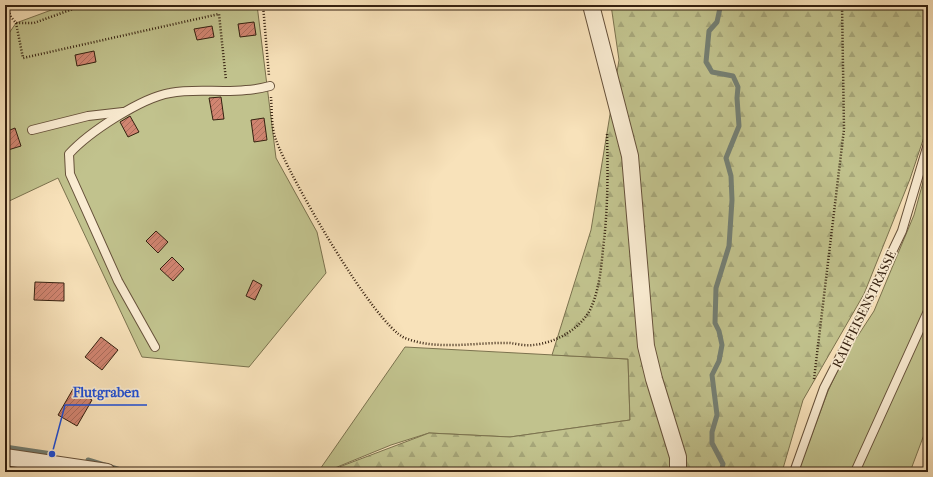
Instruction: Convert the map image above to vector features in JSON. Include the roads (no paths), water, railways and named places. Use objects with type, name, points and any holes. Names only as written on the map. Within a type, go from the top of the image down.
[{"type":"street","points":[[591,5],[630,156],[646,346],[654,379],[678,457],[678,472]]},
{"type":"street","points":[[5,457],[107,472]]},
{"type":"lane","points":[[155,347],[118,281],[70,174],[69,154],[79,143],[126,112],[168,93],[195,90],[245,90],[270,86]]},
{"type":"lane","points":[[32,130],[88,116],[126,112]]},
{"type":"lane","name":"RAIFFEISENSTRASSE","points":[[794,472],[824,388],[872,296],[902,231],[928,144]]},
{"type":"lane","points":[[855,472],[928,311]]},
{"type":"waterway","points":[[719,5],[720,8],[717,22],[709,31],[706,62],[712,72],[733,76],[738,87],[737,98],[739,126],[726,158],[731,176],[732,200],[729,246],[716,288],[715,323],[719,331],[722,345],[719,361],[712,375],[717,415],[712,432],[712,443],[723,464],[721,472]]},
{"type":"waterway","points":[[5,447],[52,454]]},
{"type":"waterway","points":[[88,460],[127,472]]},
{"type":"waterway","points":[[924,472],[928,464]]},
{"type":"place","name":"Flutgraben","points":[[52,454]]}]
